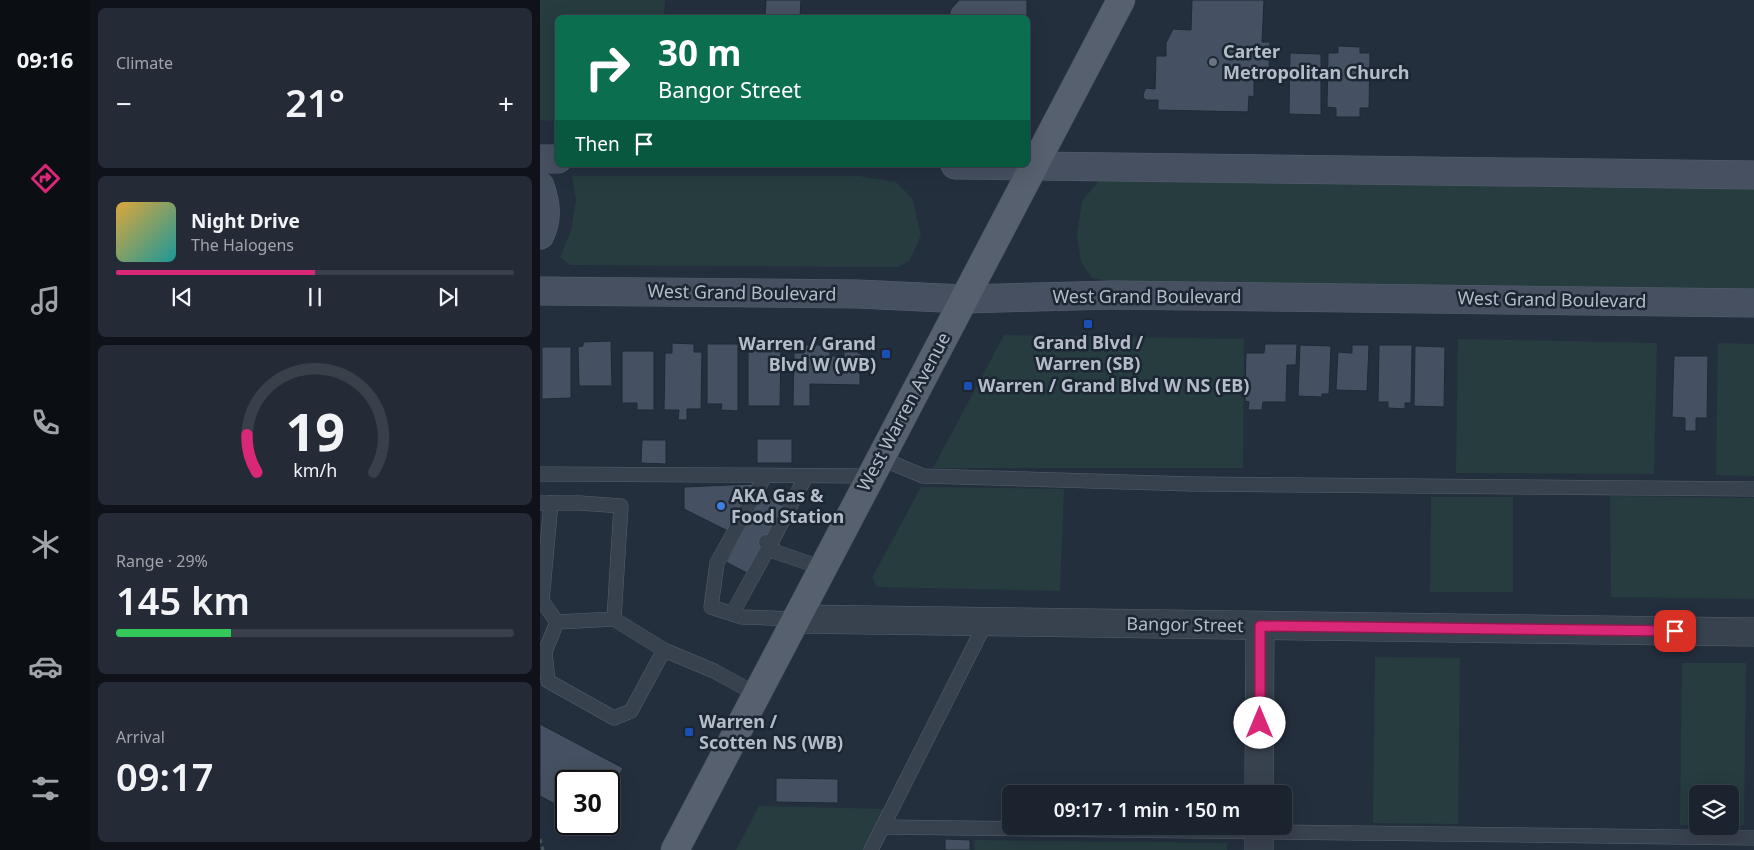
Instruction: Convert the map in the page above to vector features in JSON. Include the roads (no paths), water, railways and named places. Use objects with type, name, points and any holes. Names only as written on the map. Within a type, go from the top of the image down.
[{"type":"main road","name":"West Warren Avenue","points":[[675,850],[1121,0]]},
{"type":"main road","points":[[540,159],[555,159]]},
{"type":"main road","points":[[1030,166],[1754,175]]},
{"type":"main road","points":[[540,186],[546,205],[545,225],[540,235]]},
{"type":"main road","name":"West Grand Boulevard","points":[[540,290],[858,294],[964,299],[1113,295],[1754,303]]},
{"type":"street","name":"Bangor Street","points":[[796,619],[1754,632]]},
{"type":"street","points":[[1259,785],[1260,626]]},
{"type":"lane","points":[[540,474],[806,476],[875,467],[923,476],[1192,484],[1754,489]]},
{"type":"lane","points":[[765,476],[727,552],[717,562],[711,607],[742,618],[796,619]]},
{"type":"lane","points":[[732,614],[778,525],[806,476]]},
{"type":"lane","points":[[557,622],[542,601],[546,503],[621,506],[614,620]]},
{"type":"lane","points":[[768,544],[776,552],[823,568]]},
{"type":"lane","points":[[557,622],[614,620],[664,650],[714,671],[756,694]]},
{"type":"lane","points":[[557,622],[545,652],[548,681],[614,718],[631,711],[664,650]]},
{"type":"lane","points":[[871,850],[986,622]]},
{"type":"lane","points":[[883,827],[1259,836],[1754,838]]},
{"type":"place","name":"Carter Metropolitan Church","points":[[1213,62]]},
{"type":"place","name":"Grand Blvd / Warren (SB)","points":[[1088,324]]},
{"type":"place","name":"Warren / Grand Blvd W (WB)","points":[[886,354]]},
{"type":"place","name":"Warren / Grand Blvd W NS (EB)","points":[[968,386]]},
{"type":"place","name":"AKA Gas & Food Station","points":[[721,506]]},
{"type":"place","name":"Warren / Scotten NS (WB)","points":[[689,732]]}]
